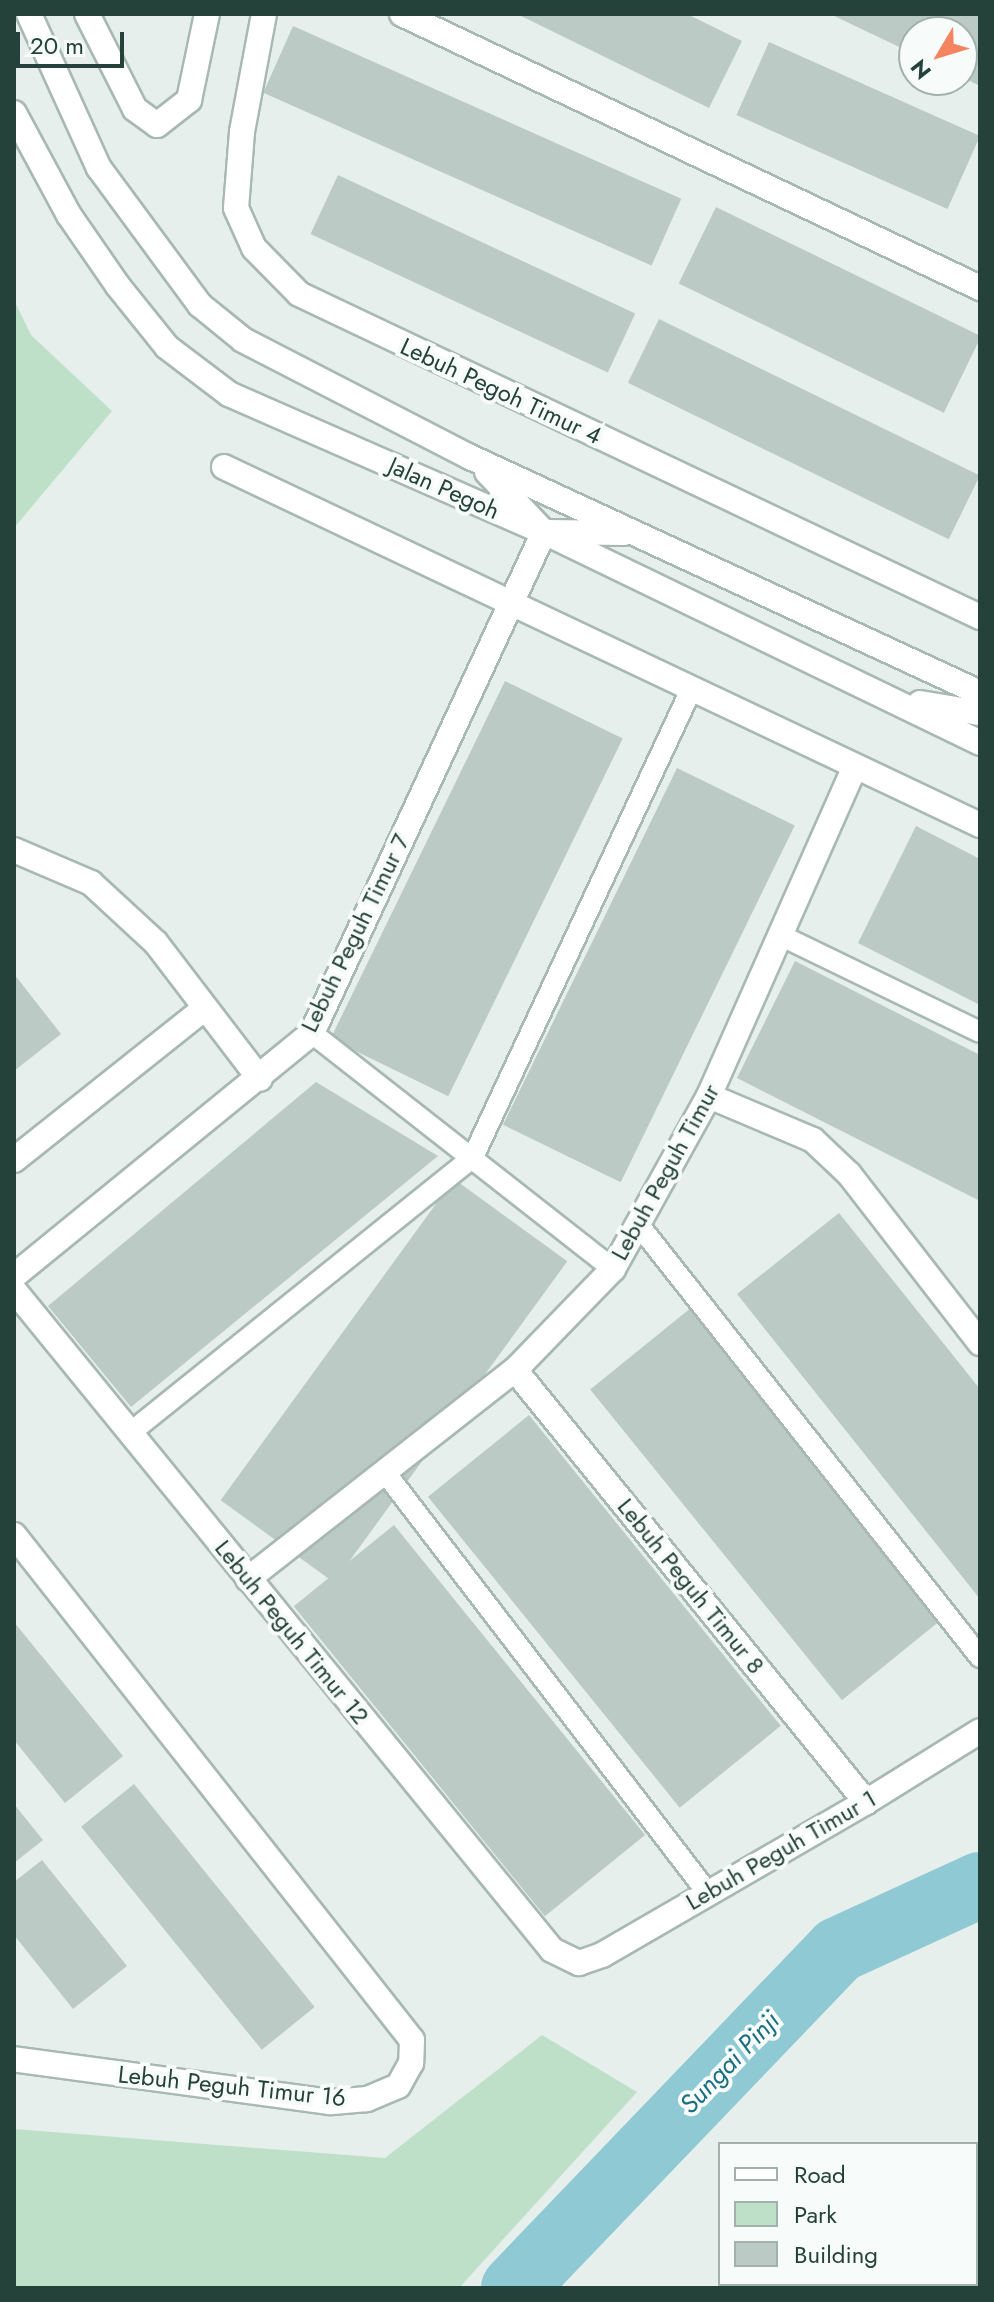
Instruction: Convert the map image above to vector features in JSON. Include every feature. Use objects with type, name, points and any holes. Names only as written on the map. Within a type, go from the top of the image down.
[{"type":"street","points":[[29,14],[99,168],[200,305],[243,340],[297,372],[470,457],[980,693]]},
{"type":"street","points":[[87,14],[135,109],[157,125],[189,100],[207,14]]},
{"type":"street","name":"Lebuh Pegoh Timur 4","points":[[264,14],[242,132],[236,208],[254,248],[299,294],[980,617]]},
{"type":"street","points":[[402,14],[980,288]]},
{"type":"street","name":"Jalan Pegoh","points":[[14,113],[69,215],[167,347],[229,394],[544,532],[980,743]]},
{"type":"street","points":[[470,457],[544,532],[631,532]]},
{"type":"street","points":[[224,467],[854,769],[980,825]]},
{"type":"street","name":"Lebuh Peguh Timur 7","points":[[14,1276],[260,1079],[312,1033],[508,602],[544,532]]},
{"type":"street","points":[[900,705],[980,713]]},
{"type":"street","name":"Lebuh Peguh Timur","points":[[248,1579],[515,1370],[613,1269],[709,1096],[854,769]]},
{"type":"street","points":[[14,850],[91,883],[156,943],[260,1079]]},
{"type":"street","points":[[14,1160],[204,1009]]},
{"type":"street","points":[[709,1096],[813,1140],[849,1174],[979,1340]]},
{"type":"street","name":"Lebuh Peguh Timur 12","points":[[14,1290],[552,1950],[579,1963]]},
{"type":"street","name":"Lebuh Peguh Timur 8","points":[[515,1370],[866,1802]]},
{"type":"street","name":"Lebuh Peguh Timur 16","points":[[14,1535],[412,2040],[411,2063],[398,2086],[367,2099],[330,2102],[14,2059]]},
{"type":"street","name":"Lebuh Peguh Timur 1","points":[[579,1963],[602,1955],[866,1802],[980,1731]]},
{"type":"lane","points":[[130,1433],[473,1157],[691,690]]},
{"type":"lane","points":[[780,935],[980,1032]]},
{"type":"lane","points":[[312,1033],[613,1269]]},
{"type":"lane","points":[[638,1224],[980,1657]]},
{"type":"lane","points":[[384,1471],[707,1892]]},
{"type":"green space","points":[[14,300],[31,335],[112,411],[14,528]]},
{"type":"green space","points":[[542,2035],[637,2092],[459,2288],[14,2288],[14,2129],[385,2158]]},
{"type":"building","points":[[517,14],[687,14],[742,41],[709,108]]},
{"type":"building","points":[[830,14],[980,14],[980,86],[978,16],[898,16],[898,46]]},
{"type":"building","points":[[293,26],[681,199],[652,266],[263,93]]},
{"type":"building","points":[[769,42],[980,136],[947,209],[736,115]]},
{"type":"building","points":[[338,175],[635,314],[608,373],[311,234]]},
{"type":"building","points":[[716,207],[980,336],[944,413],[679,283]]},
{"type":"building","points":[[659,319],[980,475],[949,539],[628,383]]},
{"type":"building","points":[[505,681],[623,738],[448,1096],[331,1039]]},
{"type":"building","points":[[677,768],[795,825],[621,1182],[503,1125]]},
{"type":"building","points":[[916,826],[980,859],[980,1005],[858,943]]},
{"type":"building","points":[[795,961],[980,1055],[980,1201],[737,1078]]},
{"type":"building","points":[[14,974],[61,1034],[14,1071]]},
{"type":"building","points":[[316,1082],[438,1156],[131,1407],[48,1306]]},
{"type":"building","points":[[454,1179],[567,1261],[334,1582],[221,1500]]},
{"type":"building","points":[[839,1213],[980,1389],[980,1599],[737,1294]]},
{"type":"building","points":[[692,1307],[944,1618],[842,1700],[590,1389]]},
{"type":"building","points":[[529,1415],[781,1726],[680,1808],[428,1497]]},
{"type":"building","points":[[394,1525],[645,1835],[545,1916],[294,1606]]},
{"type":"building","points":[[14,1622],[123,1756],[65,1803],[14,1740]]},
{"type":"building","points":[[134,1784],[315,2007],[262,2050],[81,1827]]},
{"type":"building","points":[[14,1804],[43,1840],[14,1863]]},
{"type":"building","points":[[42,1860],[127,1966],[73,2009],[14,1935],[14,1882]]},
{"type":"waterway","name":"Sungai Pinji","points":[[514,2288],[838,1950],[980,1885]]}]
